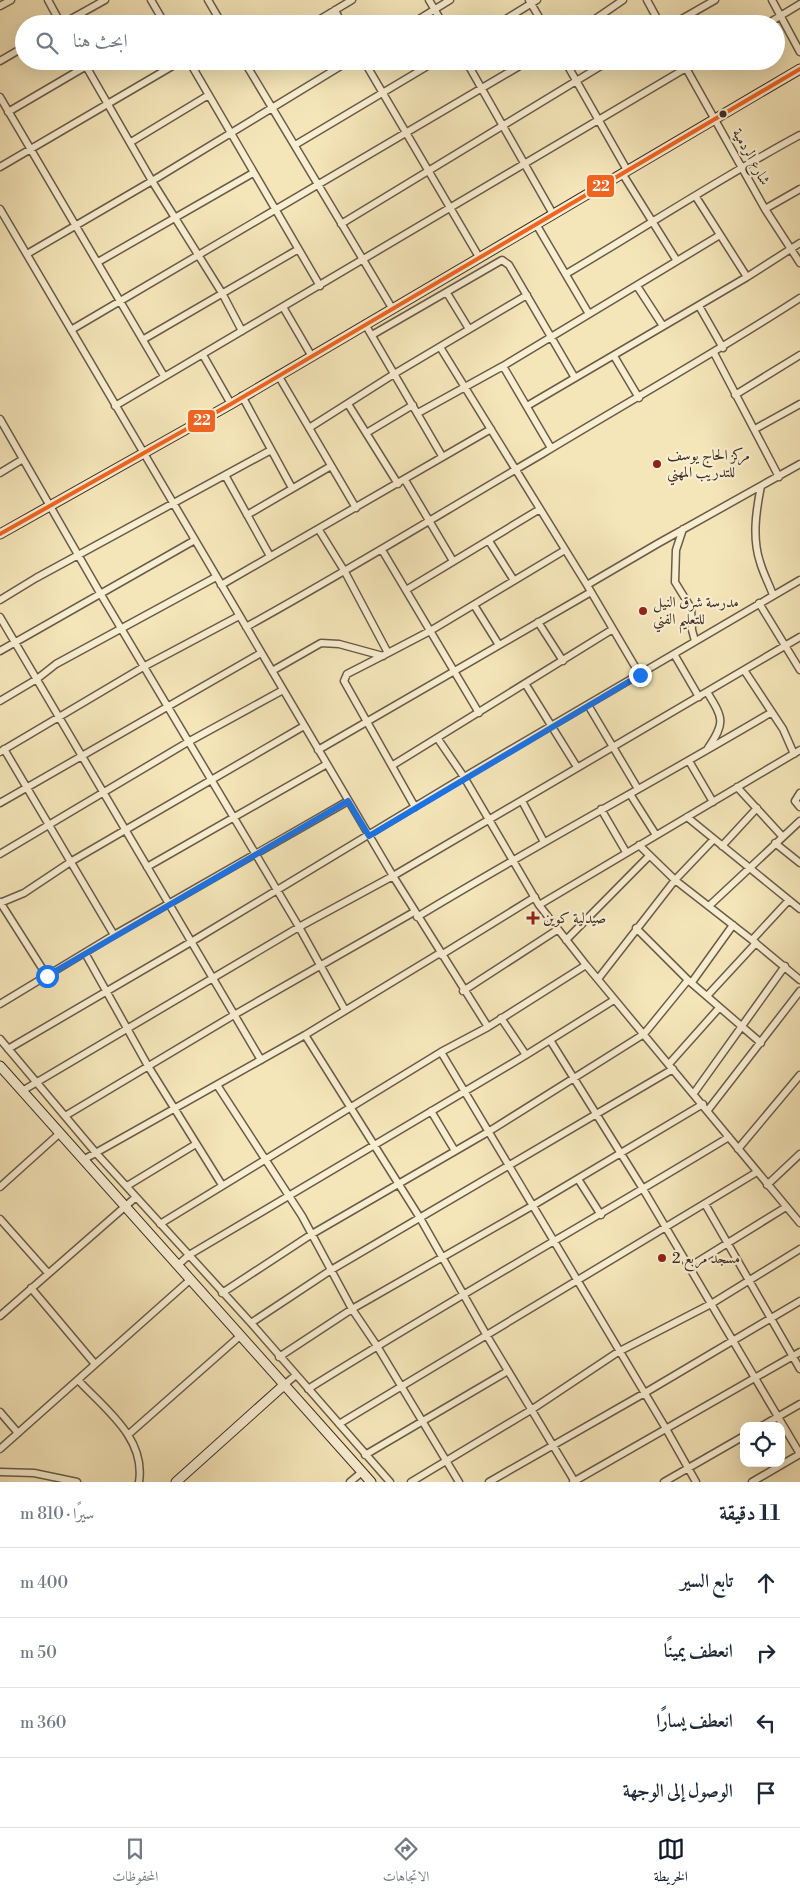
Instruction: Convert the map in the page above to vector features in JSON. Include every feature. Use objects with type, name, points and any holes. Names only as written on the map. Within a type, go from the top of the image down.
[{"type":"street","points":[[0,6],[11,0]]},
{"type":"street","points":[[48,0],[57,15]]},
{"type":"street","points":[[78,15],[105,0]]},
{"type":"street","points":[[151,0],[159,15]]},
{"type":"street","points":[[208,0],[217,15]]},
{"type":"street","points":[[327,15],[352,0]]},
{"type":"street","points":[[429,0],[438,15]]},
{"type":"street","points":[[424,15],[450,0]]},
{"type":"street","points":[[601,15],[623,0]]},
{"type":"street","points":[[647,0],[655,15]]},
{"type":"street","points":[[689,15],[715,0]]},
{"type":"street","points":[[772,0],[780,15]]},
{"type":"street","points":[[511,15],[532,1],[539,15]]},
{"type":"street","points":[[783,15],[800,4]]},
{"type":"street","points":[[335,10],[338,15]]},
{"type":"street","points":[[785,24],[800,52]]},
{"type":"street","points":[[0,61],[15,52]]},
{"type":"street","points":[[0,534],[231,404],[311,355],[800,69]]},
{"type":"street","points":[[8,112],[75,70]]},
{"type":"street","points":[[89,70],[152,182],[200,256],[242,331]]},
{"type":"street","points":[[0,167],[166,70]]},
{"type":"street","points":[[194,70],[297,250],[320,286]]},
{"type":"street","points":[[251,70],[272,108],[392,308]]},
{"type":"street","points":[[26,254],[152,182],[334,70]]},
{"type":"street","points":[[370,70],[479,257]]},
{"type":"street","points":[[295,145],[421,70]]},
{"type":"street","points":[[471,70],[553,214]]},
{"type":"street","points":[[71,330],[200,256],[274,210],[513,70]]},
{"type":"street","points":[[570,70],[652,223],[677,261]]},
{"type":"street","points":[[341,224],[502,124],[594,70]]},
{"type":"street","points":[[115,406],[598,121],[675,70]]},
{"type":"street","name":"شارع الردمية","points":[[687,70],[765,208],[800,263]]},
{"type":"street","points":[[131,142],[207,96]]},
{"type":"street","points":[[0,97],[75,226],[144,339],[164,376]]},
{"type":"street","points":[[566,274],[696,197],[742,166],[800,135]]},
{"type":"street","points":[[98,262],[253,173]]},
{"type":"street","points":[[765,208],[800,189]]},
{"type":"street","points":[[696,197],[747,277]]},
{"type":"street","points":[[0,209],[348,801],[440,954],[488,1027]]},
{"type":"street","points":[[536,224],[589,314]]},
{"type":"street","points":[[418,413],[503,366],[720,235]]},
{"type":"street","points":[[527,406],[699,306],[800,244]]},
{"type":"street","points":[[144,339],[297,250]]},
{"type":"street","points":[[372,336],[502,260],[509,265],[575,378]]},
{"type":"street","points":[[637,286],[663,326]]},
{"type":"street","points":[[447,293],[469,329]]},
{"type":"street","points":[[309,428],[394,374],[527,295]]},
{"type":"street","points":[[246,627],[345,572],[515,469],[639,398],[723,348],[800,298]]},
{"type":"street","points":[[699,306],[723,348]]},
{"type":"street","points":[[283,307],[311,355]]},
{"type":"street","points":[[366,324],[442,456]]},
{"type":"street","points":[[440,347],[587,585],[640,675]]},
{"type":"street","points":[[714,353],[779,477]]},
{"type":"street","points":[[203,355],[231,404]]},
{"type":"street","points":[[736,395],[800,355]]},
{"type":"street","points":[[614,356],[639,398]]},
{"type":"street","points":[[503,366],[551,448]]},
{"type":"street","points":[[278,375],[356,508]]},
{"type":"street","points":[[242,396],[292,488]]},
{"type":"street","points":[[348,404],[368,432],[398,484]]},
{"type":"street","points":[[755,429],[800,404]]},
{"type":"street","points":[[368,432],[413,405]]},
{"type":"street","points":[[0,420],[100,593],[168,705],[210,780],[234,816],[322,966],[345,1010]]},
{"type":"street","points":[[221,585],[319,530],[490,429]]},
{"type":"street","points":[[0,600],[78,555],[271,450]]},
{"type":"street","points":[[0,473],[23,459]]},
{"type":"street","points":[[587,585],[800,464]]},
{"type":"street","points":[[248,515],[331,466]]},
{"type":"street","points":[[225,475],[270,556]]},
{"type":"street","points":[[405,480],[453,562]]},
{"type":"street","points":[[761,486],[757,510],[756,542],[760,564],[773,595]]},
{"type":"street","points":[[406,590],[540,509]]},
{"type":"street","points":[[683,529],[676,550],[675,582],[691,608],[692,630],[695,641]]},
{"type":"street","points":[[319,530],[345,572],[385,654]]},
{"type":"street","points":[[0,651],[195,540]]},
{"type":"street","points":[[489,540],[513,579]]},
{"type":"street","points":[[382,550],[479,712]]},
{"type":"street","points":[[415,807],[344,681],[344,677],[430,631],[513,579],[565,550]]},
{"type":"street","points":[[0,701],[37,679],[56,664],[216,577]]},
{"type":"street","points":[[8,1048],[191,942],[464,777],[800,580]]},
{"type":"street","points":[[318,750],[591,592]]},
{"type":"street","points":[[759,603],[800,670]]},
{"type":"street","points":[[474,605],[499,645]]},
{"type":"street","points":[[114,935],[27,787],[2,751],[145,666],[239,616]]},
{"type":"street","points":[[0,617],[261,1060]]},
{"type":"street","points":[[538,622],[563,661]]},
{"type":"street","points":[[393,765],[526,685],[613,629]]},
{"type":"street","points":[[22,1091],[299,927],[393,876],[800,637]]},
{"type":"street","points":[[272,671],[321,643],[339,644],[385,654]]},
{"type":"street","points":[[0,803],[81,754],[261,653]]},
{"type":"street","points":[[674,654],[699,697]]},
{"type":"street","points":[[539,905],[797,752],[744,670]]},
{"type":"street","points":[[526,685],[577,767]]},
{"type":"street","points":[[0,854],[50,826],[188,742],[283,690]]},
{"type":"street","points":[[705,752],[719,731],[721,723],[721,716],[707,692]]},
{"type":"street","points":[[588,705],[638,789]]},
{"type":"street","points":[[65,1116],[234,1015],[705,752],[772,712]]},
{"type":"street","points":[[47,976],[0,903],[24,893],[72,861],[304,726]]},
{"type":"street","points":[[438,739],[464,777],[539,905],[557,930],[800,1223]]},
{"type":"street","points":[[689,761],[713,802]]},
{"type":"street","points":[[147,867],[327,764]]},
{"type":"street","points":[[737,787],[782,836]]},
{"type":"street","points":[[800,793],[795,801],[800,807]]},
{"type":"street","points":[[630,794],[656,835]]},
{"type":"street","points":[[522,800],[544,842]]},
{"type":"street","points":[[0,1004],[114,935],[348,801]]},
{"type":"street","points":[[722,846],[757,808]]},
{"type":"street","points":[[601,809],[626,852]]},
{"type":"street","points":[[688,817],[800,909]]},
{"type":"street","points":[[709,906],[800,820]]},
{"type":"street","points":[[598,979],[675,880],[714,839]]},
{"type":"street","points":[[775,842],[800,863]]},
{"type":"street","points":[[639,845],[675,880],[754,941],[800,980]]},
{"type":"street","points":[[566,940],[649,856]]},
{"type":"street","points":[[83,1160],[305,1035],[535,898]]},
{"type":"street","points":[[707,996],[789,900]]},
{"type":"street","points":[[222,1292],[312,1234],[488,1132],[644,1034],[690,981],[733,925]]},
{"type":"street","points":[[636,928],[690,981],[761,1043]]},
{"type":"street","points":[[463,991],[557,930]]},
{"type":"street","points":[[85,953],[148,1066],[222,1185]]},
{"type":"street","points":[[160,1224],[440,1052],[488,1027],[586,965]]},
{"type":"street","points":[[694,1093],[784,966]]},
{"type":"street","points":[[708,1110],[800,990]]},
{"type":"street","points":[[178,1265],[189,1255],[526,1055],[614,1000]]},
{"type":"street","points":[[251,1323],[331,1270],[597,1116],[671,1067],[720,1008]]},
{"type":"street","points":[[501,1018],[526,1055]]},
{"type":"street","points":[[305,1035],[399,1183],[574,1482],[665,1427],[755,1379],[800,1352]]},
{"type":"street","points":[[0,1039],[96,1153],[251,1323],[390,1482]]},
{"type":"street","points":[[550,1040],[643,1189],[800,1454],[752,1482]]},
{"type":"street","points":[[440,1052],[696,1482]]},
{"type":"street","points":[[0,1066],[371,1482]]},
{"type":"street","points":[[738,1149],[800,1075]]},
{"type":"street","points":[[217,1085],[266,1159],[312,1234],[352,1309],[377,1346],[459,1482]]},
{"type":"street","points":[[279,1357],[352,1309],[532,1206],[703,1104]]},
{"type":"street","points":[[431,1111],[455,1151]]},
{"type":"street","points":[[0,1187],[60,1133]]},
{"type":"street","points":[[308,1388],[729,1137]]},
{"type":"street","points":[[127,1186],[196,1144]]},
{"type":"street","points":[[768,1185],[800,1154]]},
{"type":"street","points":[[339,1424],[402,1388],[757,1172]]},
{"type":"street","points":[[578,1179],[601,1215]]},
{"type":"street","points":[[0,1316],[136,1197]]},
{"type":"street","points":[[705,1204],[800,1369]]},
{"type":"street","points":[[689,1267],[786,1206]]},
{"type":"street","points":[[0,1219],[48,1273]]},
{"type":"street","points":[[411,1482],[532,1410],[618,1352],[711,1304],[800,1249]]},
{"type":"street","points":[[0,1449],[191,1280]]},
{"type":"street","points":[[31,1288],[95,1364]]},
{"type":"street","points":[[489,1482],[800,1301]]},
{"type":"street","points":[[129,1434],[240,1336]]},
{"type":"street","points":[[365,1454],[508,1371]]},
{"type":"street","points":[[176,1482],[296,1375]]},
{"type":"street","points":[[78,1380],[129,1434],[136,1450],[141,1472],[139,1482]]},
{"type":"street","points":[[769,1422],[800,1404]]},
{"type":"street","points":[[0,1412],[18,1433]]},
{"type":"street","points":[[664,1482],[740,1438]]},
{"type":"street","points":[[0,1472],[34,1473],[76,1482]]},
{"type":"street","points":[[350,1482],[362,1472]]},
{"type":"transit line","name":"22","points":[[0,534],[231,404],[800,69]]},
{"type":"place","name":"مركز الحاج يوسف للتدريب المهني","points":[[657,464]]},
{"type":"place","name":"مدرسة شرق النيل للتعليم الفني","points":[[643,611]]},
{"type":"place","name":"صيدلية كوين","points":[[533,918]]},
{"type":"place","name":"مسجد مربع 2","points":[[662,1258]]},
{"type":"route","points":[[47,976],[255,853],[348,801],[369,836],[464,777],[640,675]]}]
